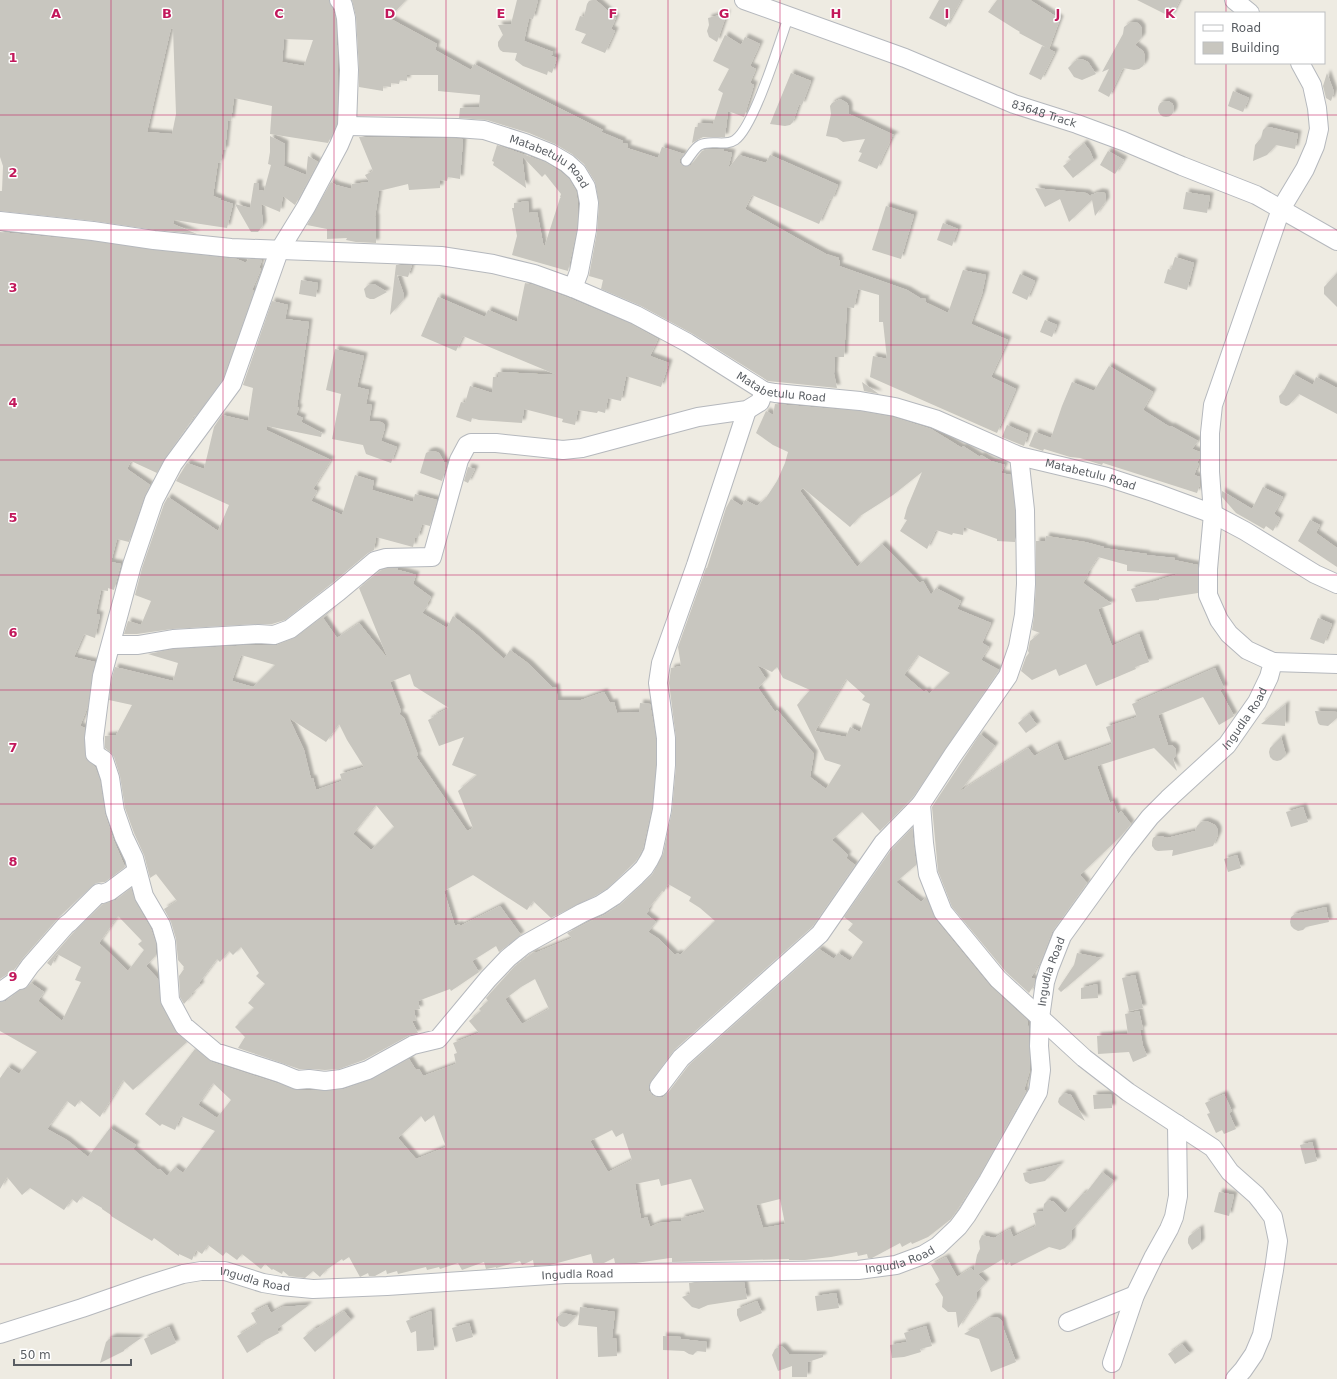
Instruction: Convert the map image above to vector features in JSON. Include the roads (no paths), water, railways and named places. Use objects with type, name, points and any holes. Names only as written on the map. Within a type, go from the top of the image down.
[{"type":"street","points":[[339,0],[343,5],[346,18],[350,70],[347,126],[339,145],[306,207],[279,251],[232,384],[173,464],[154,500],[132,565],[102,676],[99,695],[94,738],[95,754],[104,760],[110,778],[116,812],[124,837],[134,858],[144,896],[161,925],[166,942],[170,1000],[184,1026],[215,1052],[297,1080],[309,1079],[325,1081],[341,1079],[368,1070],[413,1045],[438,1039],[488,979],[508,958],[524,945],[582,913],[600,905],[614,896],[636,876],[649,860],[653,852],[662,810],[666,765],[666,738],[658,683],[661,662],[696,565],[747,410]]},
{"type":"street","name":"83648 Track","points":[[744,0],[905,58],[1014,104],[1077,124],[1123,141],[1256,195],[1337,241]]},
{"type":"street","points":[[1234,0],[1249,12]]},
{"type":"street","points":[[1301,64],[1312,85],[1317,108],[1319,129],[1316,146],[1305,169],[1281,209],[1214,405],[1210,433],[1210,472],[1213,514],[1208,569],[1208,595],[1219,620],[1229,634],[1247,650],[1273,662],[1337,664]]},
{"type":"street","name":"Matabetulu Road","points":[[347,126],[457,128],[484,130],[544,151],[567,163],[577,172],[586,187],[590,203],[587,230],[579,272],[572,288],[636,315],[660,327],[764,391],[860,401],[895,407],[935,419],[1019,456],[1107,477],[1156,493],[1213,514],[1245,531],[1315,574],[1337,584]]},
{"type":"street","points":[[0,221],[232,248],[279,251],[367,252],[441,256],[493,264],[534,274],[572,288]]},
{"type":"street","points":[[111,645],[138,645],[173,639],[258,634],[274,635],[290,629],[375,561],[386,558],[432,557],[458,460],[466,445],[471,442],[563,450],[582,448],[659,429],[698,417],[747,410],[756,406],[760,402],[764,391]]},
{"type":"street","points":[[660,1087],[681,1058],[820,934],[883,843],[921,804],[1008,676],[1018,648],[1024,615],[1026,584],[1025,510],[1019,456]]},
{"type":"street","name":"Ingudla Road","points":[[0,1334],[183,1274],[202,1270],[225,1271],[263,1283],[313,1289],[387,1286],[565,1274],[858,1270],[896,1265],[923,1255],[938,1246],[958,1227],[988,1181],[1038,1092],[1041,1070],[1039,1046],[1040,1018],[1049,969],[1062,936],[1070,922],[1093,894],[1124,850],[1150,817],[1227,745],[1257,702],[1270,677],[1273,662]]},
{"type":"street","points":[[921,804],[928,874],[943,912],[998,979],[1084,1058],[1128,1092],[1213,1148],[1230,1172],[1264,1205],[1273,1217],[1278,1240],[1262,1336],[1254,1354],[1235,1379]]},
{"type":"street","points":[[0,992],[16,980],[20,980],[66,924],[70,922],[99,893],[102,894],[110,891],[137,871]]},
{"type":"street","points":[[1112,1363],[1135,1295],[1169,1229],[1176,1206],[1178,1186],[1177,1124]]},
{"type":"street","points":[[1068,1322],[1135,1295]]},
{"type":"lane","points":[[686,161],[699,146],[712,143],[729,143],[740,136],[746,128],[757,105],[789,15]]}]
